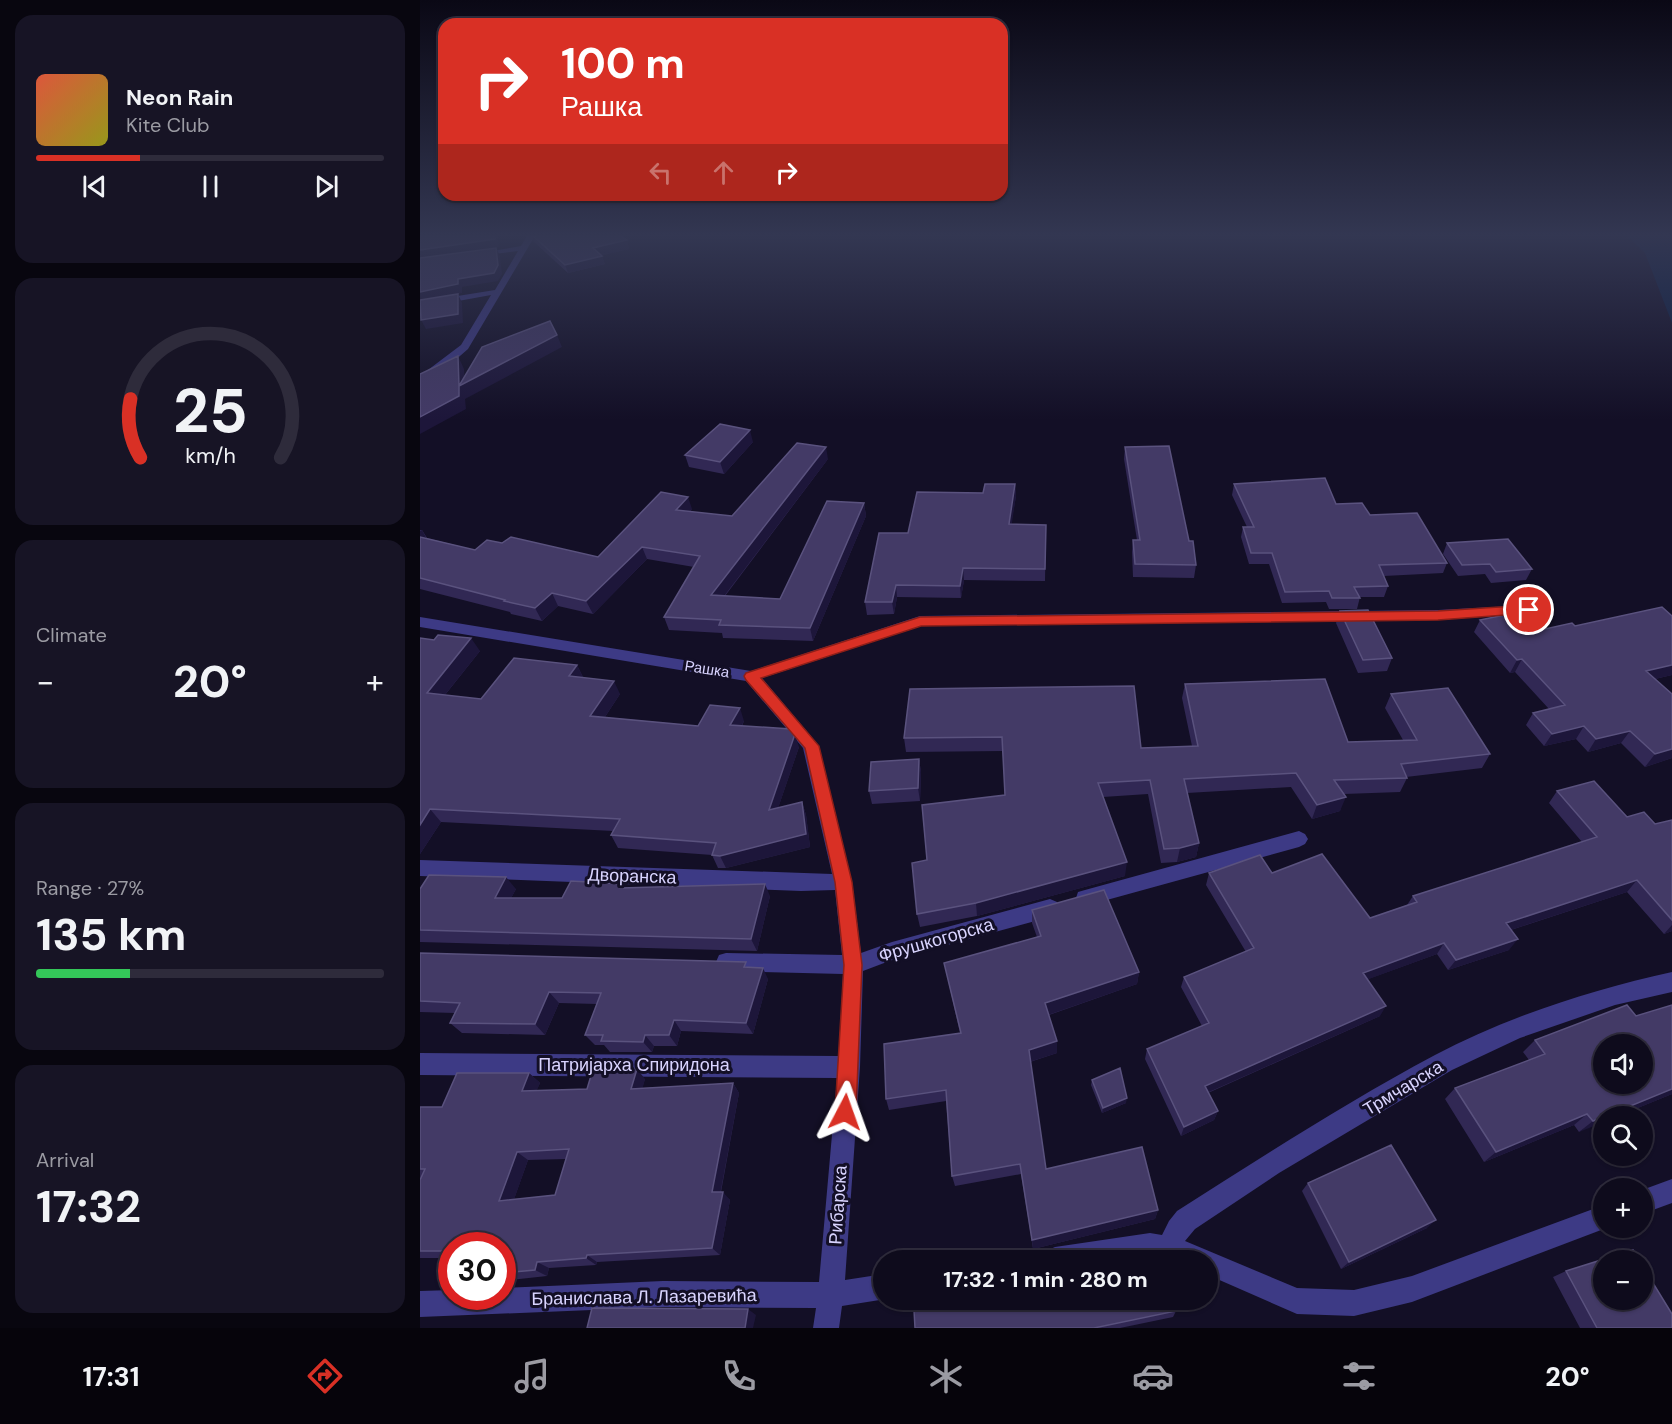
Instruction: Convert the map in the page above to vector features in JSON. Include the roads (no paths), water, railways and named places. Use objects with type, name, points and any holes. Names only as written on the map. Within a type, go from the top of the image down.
[{"type":"street","points":[[420,305],[473,296]]},
{"type":"street","points":[[420,380],[441,367],[465,346],[494,296]]},
{"type":"street","name":"Рашка","points":[[420,622],[751,676],[920,621],[1438,615],[1529,610]]},
{"type":"street","name":"Рибарска","points":[[751,676],[812,746],[843,882],[853,965],[849,1067],[831,1295],[826,1328]]},
{"type":"street","name":"Фрушкогорска","points":[[701,961],[853,965],[892,951],[1299,839]]},
{"type":"street","name":"Дворанска","points":[[420,868],[801,883],[843,882]]},
{"type":"street","name":"Трмчарска","points":[[1170,1250],[1174,1235],[1186,1220],[1271,1165],[1444,1062],[1517,1029],[1615,995],[1672,982]]},
{"type":"street","name":"Патријарха Спиридона","points":[[420,1064],[849,1067]]},
{"type":"street","points":[[1653,1198],[1672,1191]]},
{"type":"street","points":[[1218,1266],[1297,1301],[1354,1304],[1412,1289],[1593,1221]]},
{"type":"street","points":[[1118,1250],[1150,1245],[1167,1250]]},
{"type":"street","points":[[831,1295],[873,1289]]},
{"type":"street","name":"Бранислава Л. Лазаревића","points":[[420,1304],[663,1294],[831,1295]]},
{"type":"water","points":[[1662,296],[1672,296],[1672,323]]}]
